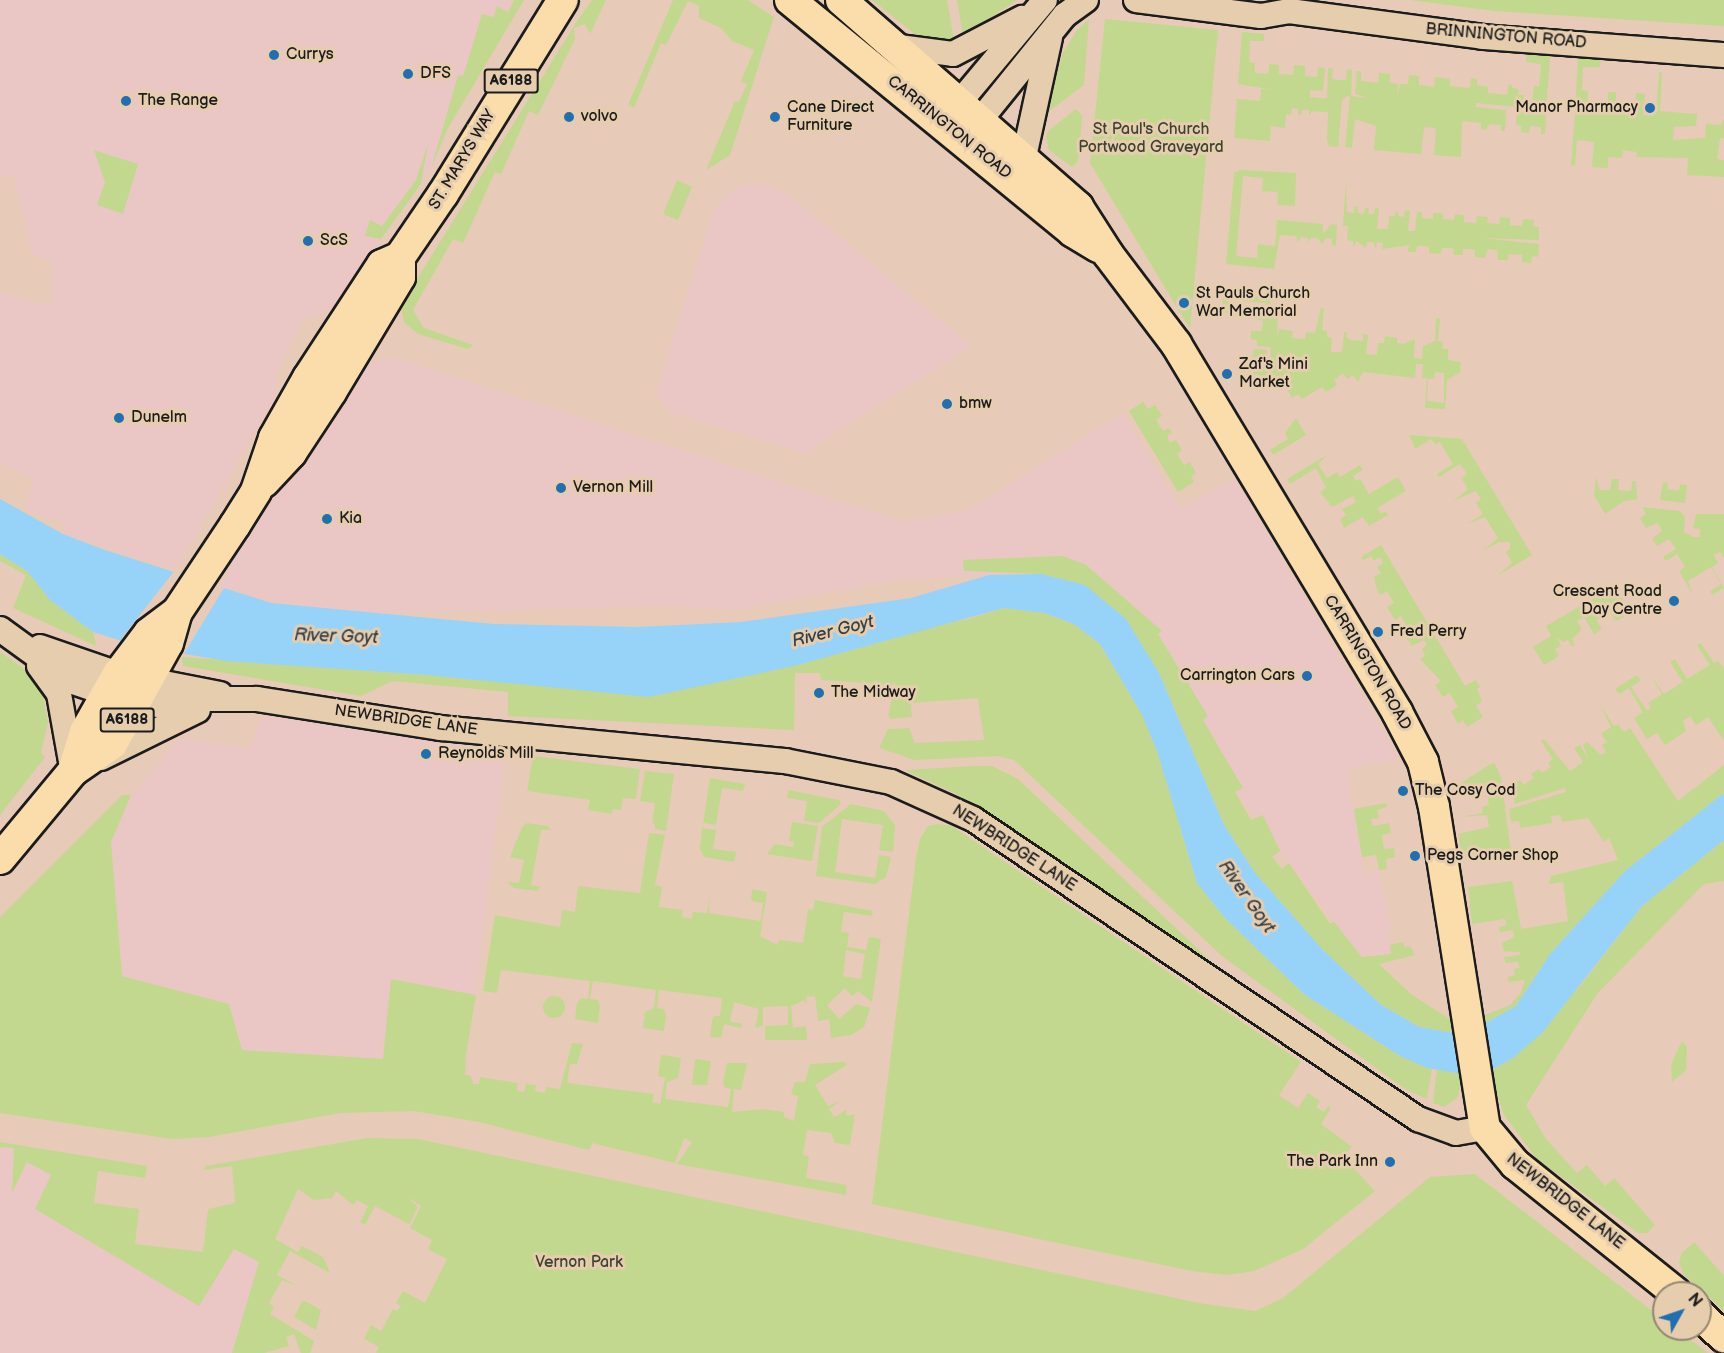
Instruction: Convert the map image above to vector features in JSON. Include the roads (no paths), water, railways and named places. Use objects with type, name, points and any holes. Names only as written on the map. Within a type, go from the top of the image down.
[{"type":"main road","name":"ST. MARYS WAY","points":[[73,771],[85,732],[112,684],[151,649],[200,579],[256,491],[274,438],[308,378],[382,265],[400,257],[563,0]]},
{"type":"main road","name":"CARRINGTON ROAD","points":[[790,0],[962,121],[1024,158],[1078,207],[1108,254],[1188,364],[1397,712],[1423,762],[1432,797],[1485,1128]]},
{"type":"main road","name":"CARRINGTON ROAD","points":[[841,0],[898,47],[962,121],[1073,232],[1108,254]]},
{"type":"main road","name":"ST. MARYS WAY","points":[[0,859],[73,771],[112,744],[141,692],[151,649]]},
{"type":"main road","name":"NEWBRIDGE LANE","points":[[1485,1128],[1515,1164],[1662,1281]]},
{"type":"main road","points":[[1712,1326],[1724,1337]]},
{"type":"street","points":[[962,121],[1028,17],[1045,0]]},
{"type":"street","points":[[962,121],[1051,33],[1065,15],[1086,0]]},
{"type":"street","name":"BRINNINGTON ROAD","points":[[1136,0],[1261,16],[1289,11],[1483,37],[1724,55]]},
{"type":"street","name":"BRINNINGTON ROAD","points":[[1267,0],[1289,11]]},
{"type":"street","points":[[898,47],[953,54],[1017,18],[1028,17]]},
{"type":"street","points":[[1024,158],[1051,33]]},
{"type":"street","points":[[3,631],[51,678],[59,694],[73,771],[228,697]]},
{"type":"street","name":"NEWBRIDGE LANE","points":[[3,631],[73,682],[112,684],[141,692],[204,689],[228,697],[463,730],[785,761],[849,771],[918,791],[973,819],[1418,1119],[1456,1133],[1485,1128]]},
{"type":"water","name":"River Goyt","points":[[0,499],[63,534],[102,549],[271,603],[494,624],[639,627],[740,622],[911,598],[989,575],[1041,574],[1085,585],[1126,619],[1159,673],[1224,825],[1255,873],[1322,949],[1380,1004],[1419,1027],[1454,1033],[1462,1074],[1427,1068],[1400,1056],[1305,995],[1224,917],[1197,883],[1157,751],[1141,713],[1100,644],[1074,624],[1044,613],[1004,608],[794,666],[649,697],[427,675],[226,661],[138,646],[93,632],[50,600],[27,571],[0,554]]},
{"type":"water","points":[[1724,793],[1724,840],[1642,906],[1542,1033],[1513,1058],[1490,1071],[1484,1024],[1516,1006],[1550,954],[1625,871]]},
{"type":"place","name":"Currys","points":[[274,55]]},
{"type":"place","name":"DFS","points":[[408,74]]},
{"type":"place","name":"The Range","points":[[126,101]]},
{"type":"place","name":"Manor Pharmacy","points":[[1650,108]]},
{"type":"place","name":"volvo","points":[[569,117]]},
{"type":"place","name":"Cane Direct Furniture","points":[[775,117]]},
{"type":"place","name":"ScS","points":[[308,241]]},
{"type":"place","name":"St Pauls Church War Memorial","points":[[1184,303]]},
{"type":"place","name":"Zaf's Mini Market","points":[[1227,374]]},
{"type":"place","name":"bmw","points":[[947,404]]},
{"type":"place","name":"Dunelm","points":[[119,418]]},
{"type":"place","name":"Vernon Mill","points":[[561,488]]},
{"type":"place","name":"Kia","points":[[327,519]]},
{"type":"place","name":"Crescent Road Day Centre","points":[[1674,601]]},
{"type":"place","name":"Fred Perry","points":[[1378,632]]},
{"type":"place","name":"Carrington Cars","points":[[1307,676]]},
{"type":"place","name":"The Midway","points":[[819,693]]},
{"type":"place","name":"Reynolds Mill","points":[[426,754]]},
{"type":"place","name":"The Cosy Cod","points":[[1403,791]]},
{"type":"place","name":"Pegs Corner Shop","points":[[1415,856]]},
{"type":"place","name":"The Park Inn","points":[[1390,1162]]},
{"type":"park label","name":"St Paul's Church Portwood Graveyard","points":[[1151,139]]},
{"type":"park label","name":"Vernon Park","points":[[579,1263]]}]
